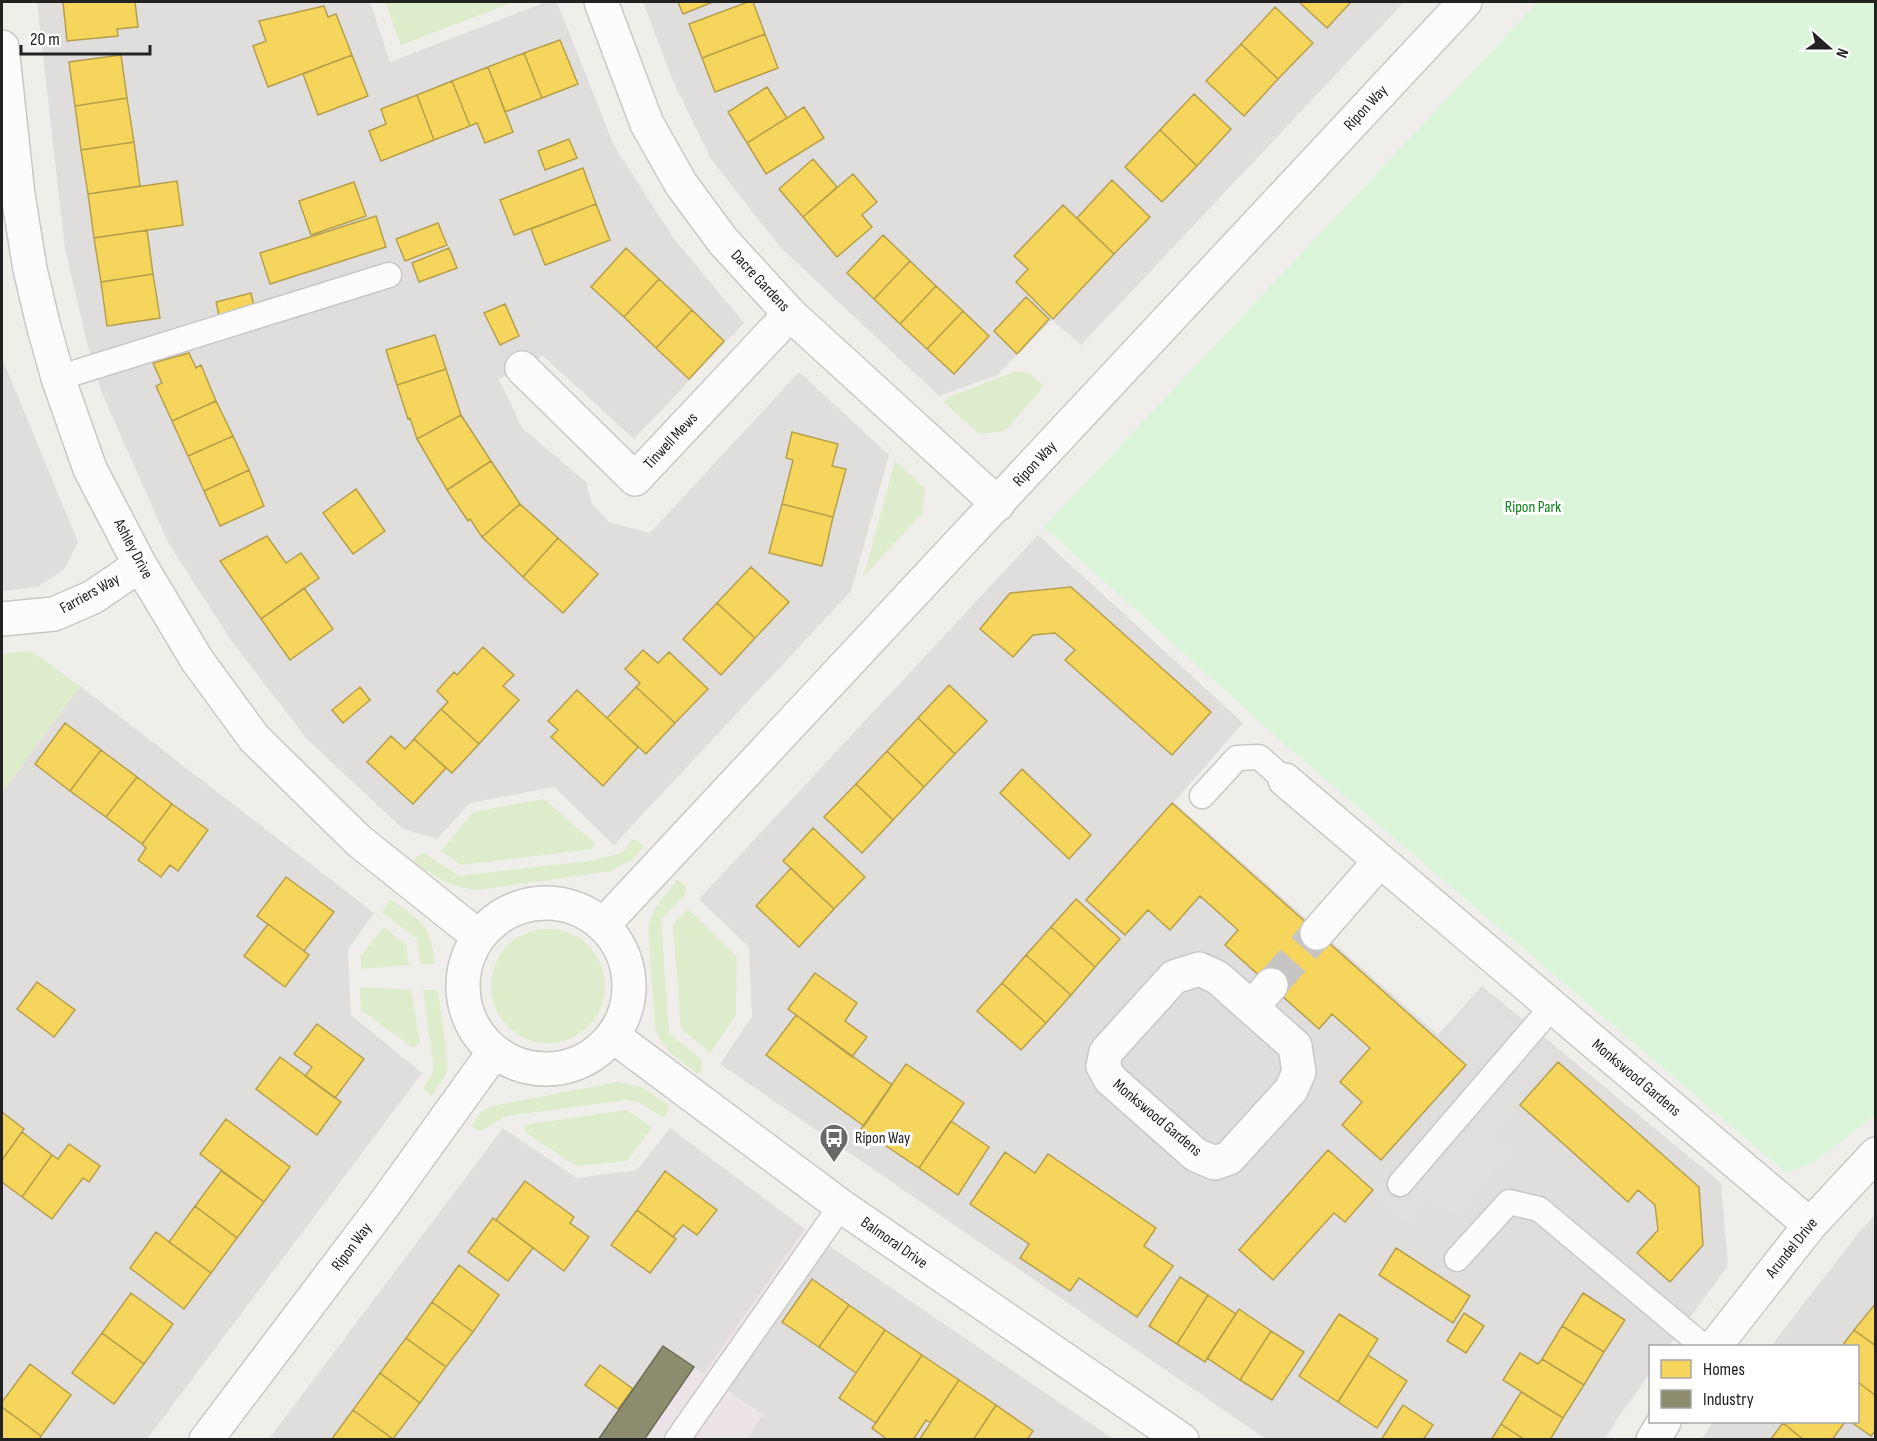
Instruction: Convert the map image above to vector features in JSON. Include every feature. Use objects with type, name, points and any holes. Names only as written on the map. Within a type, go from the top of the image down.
[{"type":"street","name":"Dacre Gardens","points":[[601,2],[647,124],[681,184],[723,241],[790,314],[998,504]]},
{"type":"street","name":"Ripon Way","points":[[603,925],[1466,2]]},
{"type":"street","name":"Ashley Drive","points":[[2,47],[6,137],[30,269],[58,378],[90,469],[140,565],[197,660],[254,738],[359,841],[478,936]]},
{"type":"street","name":"Tinwell Mews","points":[[522,368],[635,479],[790,314]]},
{"type":"street","name":"Farriers Way","points":[[2,619],[54,614],[93,597],[140,565]]},
{"type":"street","name":"Monkswood Gardens","points":[[1285,780],[1810,1224]]},
{"type":"street","points":[[1317,933],[1380,861]]},
{"type":"street","points":[[552,902],[580,909],[603,925],[618,944],[627,966],[628,975],[629,991],[624,1015],[613,1036],[593,1055],[570,1066],[543,1070],[517,1065],[494,1052],[476,1033],[465,1010],[462,985],[466,959],[478,936],[498,916],[524,904],[552,902]]},
{"type":"street","name":"Monkswood Gardens","points":[[1199,969],[1262,996],[1294,1046],[1299,1072],[1291,1090],[1229,1158],[1215,1162],[1196,1155],[1110,1079],[1103,1066],[1106,1052],[1174,977],[1199,969]]},
{"type":"street","name":"Balmoral Drive","points":[[613,1036],[841,1206],[1182,1440]]},
{"type":"street","name":"Ripon Way","points":[[206,1440],[383,1206],[494,1052]]},
{"type":"street","name":"Arundel Drive","points":[[1717,1345],[1810,1224],[1875,1154]]},
{"type":"street","points":[[1653,1440],[1663,1423]]},
{"type":"lane","points":[[58,378],[389,275]]},
{"type":"lane","points":[[1202,796],[1237,758],[1259,757],[1285,780]]},
{"type":"lane","points":[[1400,1184],[1552,1006]]},
{"type":"lane","points":[[1457,1260],[1509,1202],[1539,1209],[1701,1345]]},
{"type":"lane","points":[[677,1440],[841,1206]]},
{"type":"shaded area","points":[[37,2],[370,2],[390,62],[546,2],[557,2],[614,146],[675,240],[744,323],[634,439],[543,356],[499,379],[522,428],[586,482],[592,504],[609,522],[650,533],[799,372],[889,455],[851,591],[614,845],[554,787],[470,803],[437,839],[403,829],[307,739],[230,639],[168,542],[102,393],[87,343],[65,249]]},
{"type":"shaded area","points":[[643,2],[1404,2],[1081,345],[1052,320],[997,375],[939,396],[781,248],[711,159],[673,81]]},
{"type":"shaded area","points":[[2,358],[78,542],[64,569],[38,587],[2,591]]},
{"type":"shaded area","points":[[1038,535],[1243,723],[1174,802],[1438,1035],[1482,986],[1721,1183],[1728,1266],[1670,1345],[1649,1345],[1649,1374],[1605,1439],[1266,1439],[720,1064],[752,1017],[749,947],[699,899]]},
{"type":"shaded area","points":[[80,686],[374,913],[348,950],[351,1015],[422,1073],[147,1439],[2,1440],[2,793]]},
{"type":"shaded area","points":[[1480,996],[1553,1060],[1488,1134],[1509,1153],[1454,1216],[1430,1195],[1406,1222],[1376,1195],[1488,1068],[1448,1032]]},
{"type":"shaded area","points":[[503,1128],[577,1178],[637,1170],[670,1128],[805,1229],[704,1374],[663,1346],[598,1439],[268,1440]]},
{"type":"shaded area","points":[[1875,1215],[1875,1439],[1701,1440],[1712,1423],[1859,1423],[1859,1345],[1772,1345]]},
{"type":"shaded area","points":[[805,1229],[828,1245],[727,1390],[763,1415],[746,1439],[598,1440],[663,1346],[704,1374]]},
{"type":"shaded area","points":[[828,1245],[1113,1439],[746,1439],[762,1415],[727,1391]]},
{"type":"green space","points":[[385,2],[514,2],[401,45]]},
{"type":"green space","name":"Ripon Park","points":[[1538,2],[1875,2],[1875,1115],[1814,1162],[1786,1173],[1290,749],[1044,527]]},
{"type":"green space","points":[[1016,371],[1029,373],[1044,386],[1005,431],[979,434],[944,402],[947,398]]},
{"type":"green space","points":[[895,461],[925,488],[922,514],[864,576]]},
{"type":"green space","points":[[31,651],[80,686],[2,793],[2,654]]},
{"type":"green space","points":[[544,799],[595,843],[592,849],[461,865],[441,851],[473,812]]},
{"type":"green space","points":[[632,840],[637,840],[644,846],[633,859],[611,871],[478,890],[451,884],[413,862],[417,856],[424,853],[459,876],[589,861],[622,853]]},
{"type":"green space","points":[[677,880],[686,885],[686,893],[661,920],[669,1033],[702,1060],[699,1075],[667,1048],[655,1027],[648,928],[656,908]]},
{"type":"green space","points":[[390,899],[416,919],[427,932],[435,964],[420,964],[417,939],[382,912]]},
{"type":"green space","points":[[688,909],[737,957],[736,1015],[710,1053],[681,1028],[673,924]]},
{"type":"green space","points":[[383,927],[406,944],[409,965],[361,969],[361,956]]},
{"type":"green space","points":[[548,929],[570,933],[589,945],[601,964],[605,986],[601,1008],[589,1027],[570,1039],[548,1043],[526,1039],[507,1027],[495,1008],[491,986],[495,964],[507,945],[526,933]]},
{"type":"green space","points":[[360,987],[411,990],[420,1042],[413,1048],[361,1010]]},
{"type":"green space","points":[[423,990],[438,990],[448,1065],[446,1074],[432,1096],[423,1089],[434,1070]]},
{"type":"green space","points":[[618,1082],[644,1088],[670,1106],[664,1118],[638,1102],[626,1100],[506,1116],[479,1131],[471,1126],[482,1111],[493,1106]]},
{"type":"green space","points":[[627,1110],[652,1128],[627,1161],[576,1166],[525,1132],[525,1125]]},
{"type":"building: Homes","points":[[63,2],[135,2],[138,27],[117,29],[118,36],[67,41]]},
{"type":"building: Homes","points":[[678,2],[713,2],[683,14]]},
{"type":"building: Homes","points":[[753,2],[765,34],[702,58],[689,24]]},
{"type":"building: Homes","points":[[1299,2],[1351,2],[1327,28]]},
{"type":"building: Homes","points":[[324,6],[328,17],[336,14],[352,55],[268,87],[253,46],[266,41],[259,21]]},
{"type":"building: Homes","points":[[1275,7],[1313,43],[1278,79],[1241,44]]},
{"type":"building: Homes","points":[[765,34],[778,68],[715,92],[702,58]]},
{"type":"building: Homes","points":[[560,40],[578,84],[542,98],[524,53]]},
{"type":"building: Homes","points":[[1241,44],[1278,79],[1244,116],[1206,81]]},
{"type":"building: Homes","points":[[524,53],[542,98],[505,112],[488,67]]},
{"type":"building: Homes","points":[[121,55],[127,98],[75,106],[69,62]]},
{"type":"building: Homes","points":[[352,55],[368,96],[318,115],[303,74]]},
{"type":"building: Homes","points":[[488,67],[513,132],[485,143],[477,123],[470,126],[452,81]]},
{"type":"building: Homes","points":[[452,81],[470,126],[434,140],[417,95]]},
{"type":"building: Homes","points":[[767,87],[787,118],[747,143],[728,112]]},
{"type":"building: Homes","points":[[1194,94],[1231,129],[1197,166],[1160,130]]},
{"type":"building: Homes","points":[[417,95],[434,140],[381,161],[369,131],[386,124],[381,109]]},
{"type":"building: Homes","points":[[127,98],[134,142],[81,150],[75,106]]},
{"type":"building: Homes","points":[[804,107],[824,138],[766,174],[747,143]]},
{"type":"building: Homes","points":[[1160,130],[1197,166],[1162,202],[1125,167]]},
{"type":"building: Homes","points":[[569,139],[577,158],[545,170],[538,151]]},
{"type":"building: Homes","points":[[134,142],[140,186],[88,194],[81,150]]},
{"type":"building: Homes","points":[[813,159],[837,187],[803,217],[779,189]]},
{"type":"building: Homes","points":[[583,168],[596,204],[514,235],[500,200]]},
{"type":"building: Homes","points":[[853,174],[877,202],[862,215],[872,227],[837,257],[803,217]]},
{"type":"building: Homes","points":[[1112,180],[1150,217],[1114,254],[1077,218]]},
{"type":"building: Homes","points":[[177,181],[183,225],[94,238],[88,194]]},
{"type":"building: Homes","points":[[354,182],[366,216],[311,235],[299,201]]},
{"type":"building: Homes","points":[[596,204],[610,240],[545,265],[531,229]]},
{"type":"building: Homes","points":[[1063,205],[1114,254],[1053,319],[1016,282],[1028,269],[1014,256]]},
{"type":"building: Homes","points":[[376,216],[386,247],[270,284],[260,253]]},
{"type":"building: Homes","points":[[438,223],[447,245],[405,261],[396,239]]},
{"type":"building: Homes","points":[[147,230],[153,274],[101,282],[94,238]]},
{"type":"building: Homes","points":[[883,235],[910,261],[874,299],[847,273]]},
{"type":"building: Homes","points":[[449,248],[457,268],[419,282],[412,263]]},
{"type":"building: Homes","points":[[626,248],[659,279],[624,317],[591,287]]},
{"type":"building: Homes","points":[[910,261],[936,286],[900,324],[874,299]]},
{"type":"building: Homes","points":[[153,274],[160,318],[107,326],[101,282]]},
{"type":"building: Homes","points":[[659,279],[692,310],[656,348],[624,317]]},
{"type":"building: Homes","points":[[936,286],[963,311],[927,349],[900,324]]},
{"type":"building: Homes","points":[[251,293],[255,311],[220,320],[216,302]]},
{"type":"building: Homes","points":[[1026,297],[1049,319],[1017,354],[994,331]]},
{"type":"building: Homes","points":[[505,304],[519,336],[500,345],[484,313]]},
{"type":"building: Homes","points":[[692,310],[724,341],[689,379],[656,348]]},
{"type":"building: Homes","points":[[963,311],[989,336],[954,374],[927,349]]},
{"type":"building: Homes","points":[[435,335],[446,369],[397,385],[386,350]]},
{"type":"building: Homes","points":[[189,353],[196,368],[201,365],[216,401],[172,421],[156,386],[162,383],[153,363]]},
{"type":"building: Homes","points":[[446,369],[461,415],[417,439],[397,385]]},
{"type":"building: Homes","points":[[216,401],[233,436],[188,456],[172,421]]},
{"type":"building: Homes","points":[[461,415],[491,461],[447,490],[417,439]]},
{"type":"building: Homes","points":[[792,432],[838,444],[832,466],[846,469],[833,517],[782,504],[793,460],[786,458]]},
{"type":"building: Homes","points":[[233,436],[249,470],[204,491],[188,456]]},
{"type":"building: Homes","points":[[491,461],[520,504],[482,537],[447,490]]},
{"type":"building: Homes","points":[[249,470],[264,506],[220,526],[204,491]]},
{"type":"building: Homes","points":[[356,489],[385,531],[353,554],[323,513]]},
{"type":"building: Homes","points":[[520,504],[558,538],[523,577],[482,537]]},
{"type":"building: Homes","points":[[782,504],[833,517],[822,566],[769,553]]},
{"type":"building: Homes","points":[[267,536],[286,563],[301,553],[319,578],[261,619],[220,561]]},
{"type":"building: Homes","points":[[558,538],[598,574],[563,613],[523,577]]},
{"type":"building: Homes","points":[[751,567],[789,602],[755,638],[717,603]]},
{"type":"building: Homes","points":[[1071,587],[1211,712],[1172,755],[1065,660],[1075,650],[1055,633],[1033,635],[1013,657],[980,629],[1010,593]]},
{"type":"building: Homes","points":[[304,588],[333,629],[290,660],[261,619]]},
{"type":"building: Homes","points":[[717,603],[755,638],[721,675],[683,639]]},
{"type":"building: Homes","points":[[483,647],[514,675],[503,686],[519,700],[479,744],[441,709],[448,702],[437,691],[454,672],[457,675]]},
{"type":"building: Homes","points":[[643,650],[658,663],[669,652],[708,689],[675,723],[636,687],[640,683],[625,669]]},
{"type":"building: Homes","points":[[949,685],[987,721],[955,754],[918,718]]},
{"type":"building: Homes","points":[[360,687],[370,700],[343,723],[332,710]]},
{"type":"building: Homes","points":[[636,687],[675,723],[646,754],[607,718]]},
{"type":"building: Homes","points":[[577,690],[638,747],[603,786],[551,737],[558,730],[548,721]]},
{"type":"building: Homes","points":[[441,709],[479,744],[452,773],[414,739]]},
{"type":"building: Homes","points":[[918,718],[955,754],[924,787],[887,751]]},
{"type":"building: Homes","points":[[65,723],[101,750],[70,791],[35,764]]},
{"type":"building: Homes","points":[[391,736],[405,749],[414,739],[446,768],[413,804],[367,762]]},
{"type":"building: Homes","points":[[101,750],[137,777],[106,817],[70,791]]},
{"type":"building: Homes","points":[[887,751],[924,787],[893,820],[856,784]]},
{"type":"building: Homes","points":[[1022,769],[1091,835],[1069,859],[1000,793]]},
{"type":"building: Homes","points":[[137,777],[172,804],[142,844],[106,817]]},
{"type":"building: Homes","points":[[856,784],[893,820],[862,853],[824,817]]},
{"type":"building: Homes","points":[[1172,803],[1466,1065],[1381,1160],[1342,1125],[1362,1102],[1340,1082],[1370,1048],[1332,1014],[1319,1029],[1225,945],[1238,930],[1200,896],[1170,930],[1148,910],[1125,935],[1086,900]]},
{"type":"building: Homes","points":[[172,804],[208,830],[178,871],[170,865],[161,877],[138,860],[146,848],[142,844]]},
{"type":"building: Homes","points":[[813,828],[865,877],[834,909],[783,861]]},
{"type":"building: Homes","points":[[791,868],[834,909],[799,947],[756,906]]},
{"type":"building: Homes","points":[[286,877],[334,912],[304,951],[257,916]]},
{"type":"building: Homes","points":[[1076,899],[1120,939],[1095,967],[1051,927]]},
{"type":"building: Homes","points":[[268,924],[309,955],[285,987],[244,956]]},
{"type":"building: Homes","points":[[1051,927],[1095,967],[1071,995],[1026,955]]},
{"type":"building: Homes","points":[[1026,955],[1071,995],[1046,1023],[1002,983]]},
{"type":"building: Homes","points":[[815,973],[857,1003],[845,1021],[867,1037],[852,1057],[788,1009]]},
{"type":"building: Homes","points":[[37,982],[75,1010],[54,1037],[17,1009]]},
{"type":"building: Homes","points":[[1002,983],[1046,1023],[1021,1050],[977,1011]]},
{"type":"building: Homes","points":[[796,1015],[892,1085],[864,1126],[766,1055]]},
{"type":"building: Homes","points":[[317,1024],[364,1059],[335,1098],[305,1076],[312,1067],[294,1054]]},
{"type":"building: Homes","points":[[280,1057],[341,1102],[317,1135],[256,1089]]},
{"type":"building: Homes","points":[[1558,1062],[1699,1187],[1703,1245],[1670,1282],[1637,1253],[1658,1230],[1655,1205],[1638,1190],[1628,1202],[1520,1105]]},
{"type":"building: Homes","points":[[906,1064],[964,1103],[919,1168],[861,1129]]},
{"type":"building: Homes","points":[[2,1112],[24,1129],[2,1160]]},
{"type":"building: Homes","points":[[226,1119],[290,1167],[264,1202],[200,1154]]},
{"type":"building: Homes","points":[[951,1121],[989,1147],[958,1195],[919,1168]]},
{"type":"building: Homes","points":[[22,1132],[52,1155],[22,1197],[2,1182],[2,1160]]},
{"type":"building: Homes","points":[[69,1144],[100,1166],[89,1182],[83,1178],[52,1219],[22,1197],[52,1155],[58,1159]]},
{"type":"building: Homes","points":[[1328,1150],[1373,1190],[1345,1222],[1334,1213],[1273,1280],[1239,1250]]},
{"type":"building: Homes","points":[[1005,1152],[1035,1173],[1048,1154],[1156,1228],[1144,1246],[1173,1266],[1137,1317],[1079,1278],[1070,1291],[1020,1258],[1029,1244],[970,1204]]},
{"type":"building: Homes","points":[[221,1171],[264,1202],[237,1238],[195,1206]]},
{"type":"building: Homes","points":[[665,1171],[717,1210],[697,1235],[683,1225],[673,1237],[637,1210]]},
{"type":"building: Homes","points":[[525,1181],[574,1217],[570,1223],[589,1237],[564,1271],[496,1220]]},
{"type":"building: Homes","points":[[195,1206],[237,1238],[211,1273],[169,1242]]},
{"type":"building: Homes","points":[[637,1210],[676,1239],[650,1273],[611,1245]]},
{"type":"building: Homes","points":[[493,1218],[533,1248],[508,1281],[468,1252]]},
{"type":"building: Homes","points":[[156,1232],[211,1273],[184,1309],[130,1268]]},
{"type":"building: Homes","points":[[1396,1248],[1470,1296],[1453,1323],[1379,1275]]},
{"type":"building: Homes","points":[[459,1265],[499,1295],[473,1332],[432,1302]]},
{"type":"building: Homes","points":[[1180,1277],[1208,1295],[1177,1344],[1149,1326]]},
{"type":"building: Homes","points":[[812,1279],[849,1305],[819,1347],[782,1322]]},
{"type":"building: Homes","points":[[131,1293],[173,1324],[144,1364],[102,1333]]},
{"type":"building: Homes","points":[[1583,1293],[1625,1320],[1604,1352],[1562,1326]]},
{"type":"building: Homes","points":[[1208,1295],[1236,1314],[1205,1362],[1177,1344]]},
{"type":"building: Homes","points":[[432,1302],[473,1332],[446,1367],[406,1338]]},
{"type":"building: Homes","points":[[1876,1303],[1876,1346],[1854,1330]]},
{"type":"building: Homes","points":[[849,1305],[885,1330],[856,1373],[819,1347]]},
{"type":"building: Homes","points":[[1239,1309],[1271,1331],[1240,1380],[1207,1358]]},
{"type":"building: Homes","points":[[1464,1313],[1484,1326],[1466,1353],[1447,1341]]},
{"type":"building: Homes","points":[[1339,1314],[1378,1339],[1338,1402],[1299,1376]]},
{"type":"building: Homes","points":[[1562,1326],[1604,1352],[1584,1385],[1542,1359]]},
{"type":"building: Homes","points":[[885,1330],[922,1355],[876,1423],[839,1398]]},
{"type":"building: Homes","points":[[1854,1330],[1876,1346],[1876,1396],[1859,1383],[1859,1345],[1843,1345]]},
{"type":"building: Homes","points":[[1271,1331],[1304,1352],[1272,1400],[1240,1380]]},
{"type":"building: Homes","points":[[102,1333],[144,1364],[114,1404],[72,1373]]},
{"type":"building: Homes","points":[[406,1338],[446,1367],[420,1403],[380,1373]]},
{"type":"building: Homes","points":[[1520,1353],[1538,1364],[1542,1359],[1584,1385],[1563,1418],[1503,1380]]},
{"type":"building: Homes","points":[[922,1355],[959,1380],[930,1423],[926,1420],[913,1440],[888,1440],[872,1428]]},
{"type":"building: Homes","points":[[1368,1355],[1407,1381],[1377,1428],[1338,1402]]},
{"type":"building: Homes","points":[[30,1364],[71,1395],[41,1436],[2,1407],[2,1402]]},
{"type":"building: Homes","points":[[600,1365],[633,1389],[618,1409],[585,1385]]},
{"type":"building: Homes","points":[[380,1373],[420,1403],[393,1439],[353,1410]]},
{"type":"building: Homes","points":[[959,1380],[996,1405],[973,1440],[919,1440]]},
{"type":"building: Homes","points":[[1859,1383],[1876,1396],[1876,1430],[1871,1436],[1852,1423],[1859,1423]]},
{"type":"building: Homes","points":[[1521,1392],[1563,1418],[1550,1440],[1525,1440],[1501,1424]]},
{"type":"building: Homes","points":[[996,1405],[1033,1431],[1027,1440],[973,1440]]},
{"type":"building: Homes","points":[[1403,1405],[1433,1425],[1423,1440],[1381,1440]]},
{"type":"building: Homes","points":[[2,1407],[41,1436],[39,1440],[2,1440]]},
{"type":"building: Homes","points":[[353,1410],[393,1439],[393,1440],[331,1440]]},
{"type":"building: Homes","points":[[1783,1423],[1844,1423],[1832,1440],[1804,1440]]},
{"type":"building: Homes","points":[[1783,1423],[1804,1440],[1770,1440]]},
{"type":"building: Homes","points":[[1501,1424],[1525,1440],[1491,1440]]},
{"type":"building: Industry","points":[[663,1346],[694,1367],[644,1440],[598,1440]]},
{"type":"tunnel","points":[[1271,985],[1317,933]]},
{"type":"place","name":"Ripon Way","points":[[834,1164]]}]
